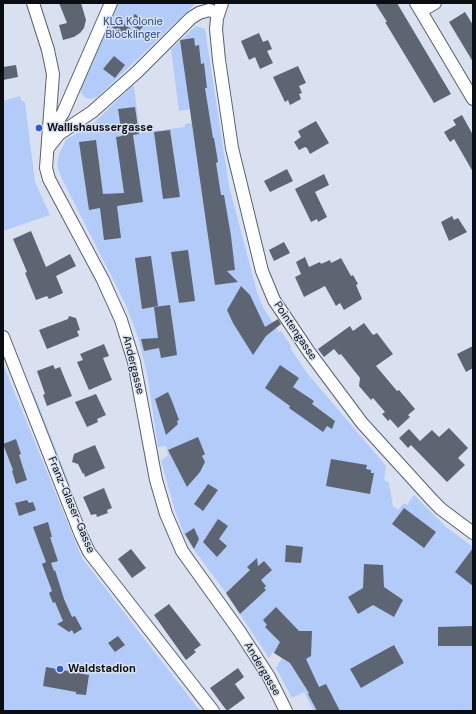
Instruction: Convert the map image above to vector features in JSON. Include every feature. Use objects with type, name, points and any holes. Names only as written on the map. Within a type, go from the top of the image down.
[{"type":"street","name":"Andergasse","points":[[33,3],[48,50],[53,74],[46,168],[49,179],[103,280],[121,320],[129,343],[139,384],[159,495],[172,530],[182,551],[240,632],[268,677],[286,711]]},
{"type":"street","points":[[48,148],[52,131],[63,113],[111,3]]},
{"type":"street","points":[[435,3],[418,7],[473,99]]},
{"type":"street","points":[[48,148],[63,131],[92,112],[136,72],[191,18],[199,13],[220,8]]},
{"type":"street","name":"Pointengasse","points":[[220,8],[216,29],[232,148],[262,271],[274,300],[309,352],[362,423],[433,501],[473,533]]},
{"type":"street","name":"Franz-Glaser-Gasse","points":[[3,337],[89,552],[213,711]]},
{"type":"green space","name":"KLG Kolonie Blöcklinger","points":[[117,3],[196,3],[97,97],[91,99],[86,98],[81,93],[84,77]]},
{"type":"green space","points":[[196,26],[205,29],[229,186],[257,292],[264,309],[279,332],[281,331],[291,346],[290,348],[308,374],[386,466],[384,480],[389,483],[393,506],[398,510],[404,503],[407,505],[414,495],[446,527],[473,547],[473,711],[309,711],[313,709],[304,692],[292,698],[276,668],[282,658],[273,652],[269,658],[226,593],[189,543],[183,532],[161,461],[168,455],[166,446],[158,447],[148,379],[139,340],[126,305],[61,177],[57,165],[59,154],[66,140],[92,125],[133,85],[140,133],[185,127],[185,124],[192,123],[190,109],[179,111],[171,49]]},
{"type":"green space","points":[[20,96],[21,100],[25,102],[35,182],[50,215],[3,231],[3,101]]},
{"type":"green space","points":[[3,364],[82,558],[200,711],[3,711]]},
{"type":"green space","points":[[33,391],[71,488],[69,488],[31,392]]},
{"type":"building","points":[[59,3],[81,3],[86,20],[84,28],[80,33],[74,37],[63,40],[59,25],[67,23]]},
{"type":"building","points":[[375,3],[397,3],[451,94],[434,103]]},
{"type":"building","points":[[465,12],[473,25],[473,62],[449,22]]},
{"type":"building","points":[[135,14],[146,23],[139,31],[128,22]]},
{"type":"building","points":[[118,19],[131,29],[125,36],[120,31],[118,33],[112,27]]},
{"type":"building","points":[[259,33],[263,42],[268,40],[272,49],[267,51],[273,63],[260,69],[255,57],[249,60],[241,41]]},
{"type":"building","points":[[194,38],[195,46],[199,45],[201,64],[204,63],[207,88],[205,88],[218,162],[216,163],[221,195],[224,195],[231,236],[235,270],[227,271],[238,282],[215,285],[180,40]]},
{"type":"building","points":[[114,56],[125,65],[115,78],[103,69]]},
{"type":"building","points":[[16,65],[18,77],[3,80],[3,67]]},
{"type":"building","points":[[298,66],[306,83],[299,86],[302,93],[299,94],[301,99],[290,105],[288,100],[285,102],[273,77]]},
{"type":"building","points":[[135,107],[139,134],[133,135],[143,202],[117,206],[121,238],[104,240],[100,208],[89,210],[79,142],[96,140],[103,194],[124,193],[116,137],[122,136],[118,109]]},
{"type":"building","points":[[462,115],[473,135],[473,172],[454,139],[450,142],[444,132],[456,125],[453,120]]},
{"type":"building","points":[[316,121],[329,143],[310,154],[305,147],[299,150],[294,142],[301,137],[298,131]]},
{"type":"building","points":[[170,130],[180,197],[163,199],[154,132]]},
{"type":"building","points":[[287,169],[293,181],[270,192],[264,181]]},
{"type":"building","points":[[324,174],[329,185],[315,192],[327,217],[318,222],[317,219],[311,222],[295,189]]},
{"type":"building","points":[[452,216],[454,220],[458,218],[467,232],[449,241],[441,222]]},
{"type":"building","points":[[31,231],[46,267],[70,254],[76,266],[56,276],[63,293],[49,299],[47,296],[36,300],[25,273],[27,272],[13,239]]},
{"type":"building","points":[[284,242],[290,253],[274,261],[269,250]]},
{"type":"building","points":[[188,250],[195,301],[179,303],[171,252]]},
{"type":"building","points":[[151,256],[158,306],[142,309],[135,258]]},
{"type":"building","points":[[305,257],[309,267],[320,262],[321,264],[330,260],[331,263],[341,258],[351,276],[353,275],[358,284],[356,285],[362,299],[344,310],[340,303],[336,306],[325,286],[304,297],[295,277],[301,274],[296,262]]},
{"type":"building","points":[[241,286],[250,295],[265,327],[278,319],[281,324],[266,336],[253,355],[233,323],[227,310]]},
{"type":"building","points":[[170,305],[177,355],[161,358],[159,348],[144,351],[141,339],[158,338],[154,307]]},
{"type":"building","points":[[69,316],[76,318],[80,330],[77,331],[79,336],[47,349],[39,330],[68,319]]},
{"type":"building","points":[[364,323],[373,335],[377,333],[393,354],[376,366],[397,391],[399,390],[415,409],[408,415],[410,417],[398,428],[390,419],[388,421],[382,414],[385,412],[373,398],[371,400],[359,386],[360,378],[341,354],[339,355],[334,349],[324,357],[318,349],[350,326],[353,331]]},
{"type":"building","points":[[104,344],[109,356],[103,358],[112,380],[89,390],[77,362],[83,360],[80,354]]},
{"type":"building","points":[[473,346],[473,368],[466,372],[457,354]]},
{"type":"building","points":[[53,365],[55,369],[60,367],[72,396],[47,406],[43,395],[45,394],[37,371]]},
{"type":"building","points":[[280,365],[299,378],[293,387],[314,401],[312,404],[335,421],[332,429],[327,426],[323,432],[289,408],[290,406],[265,388]]},
{"type":"building","points":[[168,392],[179,420],[177,421],[178,424],[166,435],[155,399]]},
{"type":"building","points":[[96,394],[106,415],[97,419],[98,422],[87,427],[75,402]]},
{"type":"building","points":[[449,428],[468,448],[458,458],[465,465],[447,482],[411,445],[408,448],[399,438],[409,429],[420,441],[432,430],[439,437]]},
{"type":"building","points":[[198,437],[205,454],[202,456],[205,462],[200,472],[187,487],[168,450]]},
{"type":"building","points":[[16,439],[21,454],[19,455],[27,480],[16,484],[13,470],[3,444]]},
{"type":"building","points":[[95,445],[105,468],[85,477],[78,464],[72,462],[74,454]]},
{"type":"building","points":[[331,459],[367,465],[366,469],[371,470],[371,473],[374,473],[370,494],[326,486]]},
{"type":"building","points":[[208,484],[218,490],[203,511],[194,504]]},
{"type":"building","points":[[104,488],[112,508],[107,510],[108,513],[97,517],[96,514],[91,515],[83,497]]},
{"type":"building","points":[[27,500],[29,503],[33,502],[36,510],[19,516],[15,503]]},
{"type":"building","points":[[404,508],[436,532],[424,548],[392,524]]},
{"type":"building","points":[[218,519],[228,526],[219,539],[227,546],[217,557],[203,542]]},
{"type":"building","points":[[48,522],[52,537],[50,537],[58,561],[51,563],[72,617],[75,616],[82,629],[74,634],[72,630],[69,632],[57,624],[63,621],[55,602],[53,603],[49,593],[52,591],[42,564],[46,562],[33,527]]},
{"type":"building","points":[[194,528],[199,539],[194,549],[185,534]]},
{"type":"building","points":[[286,545],[303,547],[301,563],[285,562]]},
{"type":"building","points":[[473,548],[473,586],[455,572]]},
{"type":"building","points":[[131,549],[146,568],[132,578],[118,559]]},
{"type":"building","points":[[257,558],[258,566],[264,561],[272,570],[261,580],[266,586],[264,588],[266,590],[240,614],[226,593],[250,570],[247,567]]},
{"type":"building","points":[[364,564],[383,565],[384,587],[403,600],[394,617],[373,605],[358,614],[348,597],[363,588]]},
{"type":"building","points":[[169,604],[201,645],[194,650],[196,652],[186,660],[154,615]]},
{"type":"building","points":[[276,607],[299,631],[312,631],[311,656],[306,659],[319,687],[326,684],[340,711],[317,711],[308,694],[309,693],[290,663],[274,653],[280,642],[265,627],[267,625],[263,620]]},
{"type":"building","points":[[473,626],[473,646],[438,646],[438,627]]},
{"type":"building","points":[[118,636],[125,645],[115,652],[108,643]]},
{"type":"building","points":[[394,645],[404,663],[361,688],[350,669]]},
{"type":"building","points":[[46,667],[89,675],[86,695],[43,686]]},
{"type":"building","points":[[238,668],[244,677],[235,684],[245,698],[227,711],[210,688]]},
{"type":"place","name":"Wallishaussergasse","points":[[39,128]]},
{"type":"place","name":"Waldstadion","points":[[60,669]]}]
